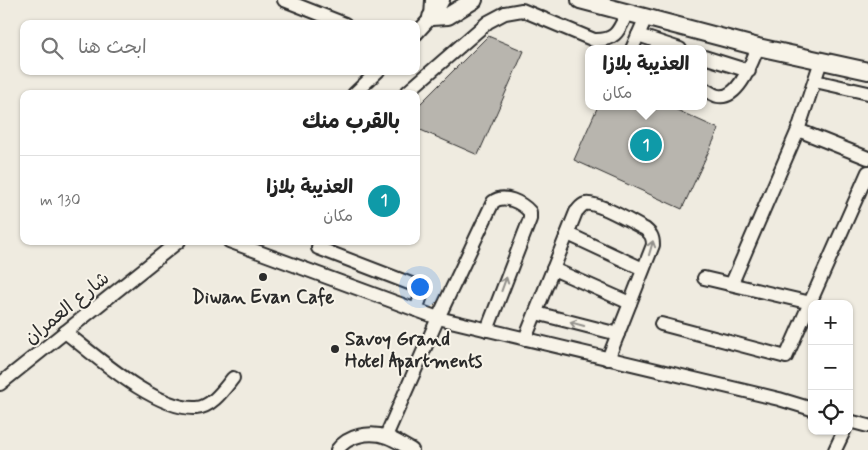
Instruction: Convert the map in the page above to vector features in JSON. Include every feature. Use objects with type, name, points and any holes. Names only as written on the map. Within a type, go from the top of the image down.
[{"type":"main road","points":[[431,17],[448,16],[474,0]]},
{"type":"main road","points":[[580,0],[758,47],[868,70]]},
{"type":"street","points":[[284,0],[335,20]]},
{"type":"street","points":[[431,17],[432,0]]},
{"type":"street","points":[[420,29],[437,11],[442,0]]},
{"type":"street","points":[[410,90],[488,22],[505,13],[522,10],[594,40],[604,40],[614,36],[627,13]]},
{"type":"street","points":[[634,45],[646,17]]},
{"type":"street","points":[[638,35],[668,45]]},
{"type":"street","points":[[707,90],[718,96],[724,96],[735,88],[749,71],[758,47]]},
{"type":"street","points":[[707,58],[749,71]]},
{"type":"street","points":[[732,284],[798,130],[822,61]]},
{"type":"street","points":[[358,90],[374,75]]},
{"type":"street","points":[[815,81],[868,93]]},
{"type":"street","points":[[798,130],[868,158]]},
{"type":"street","points":[[812,300],[868,172]]},
{"type":"street","points":[[386,436],[438,318],[493,202],[504,198],[524,205],[530,212],[530,219],[487,330]]},
{"type":"street","points":[[525,339],[576,212],[587,203],[598,206],[645,229],[653,240],[653,245],[608,359]]},
{"type":"street","points":[[568,234],[643,269]]},
{"type":"street","name":"شارع العمران","points":[[0,384],[174,245]]},
{"type":"street","points":[[240,245],[438,318],[779,399],[808,408]]},
{"type":"street","points":[[319,245],[318,248],[414,285],[422,293],[416,310]]},
{"type":"street","points":[[553,269],[630,303]]},
{"type":"street","points":[[704,278],[808,302]]},
{"type":"street","points":[[661,324],[786,358],[808,310]]},
{"type":"street","points":[[536,313],[618,334]]},
{"type":"street","points":[[65,332],[144,391],[175,405],[197,408],[218,397],[233,378]]},
{"type":"street","points":[[853,422],[868,426]]},
{"type":"street","points":[[337,450],[350,439],[365,434],[386,436],[412,450]]},
{"type":"street","points":[[835,450],[842,435]]},
{"type":"building","points":[[488,36],[524,51],[478,155],[420,130],[420,104]]},
{"type":"building","points":[[596,110],[677,110],[719,129],[682,209],[574,160]]},
{"type":"place","name":"العذيبة بلازا","points":[[646,145]]},
{"type":"place","name":"Diwan Evan Cafe","points":[[263,277]]},
{"type":"place","name":"Savoy Grand Hotel Apartments","points":[[335,349]]}]
